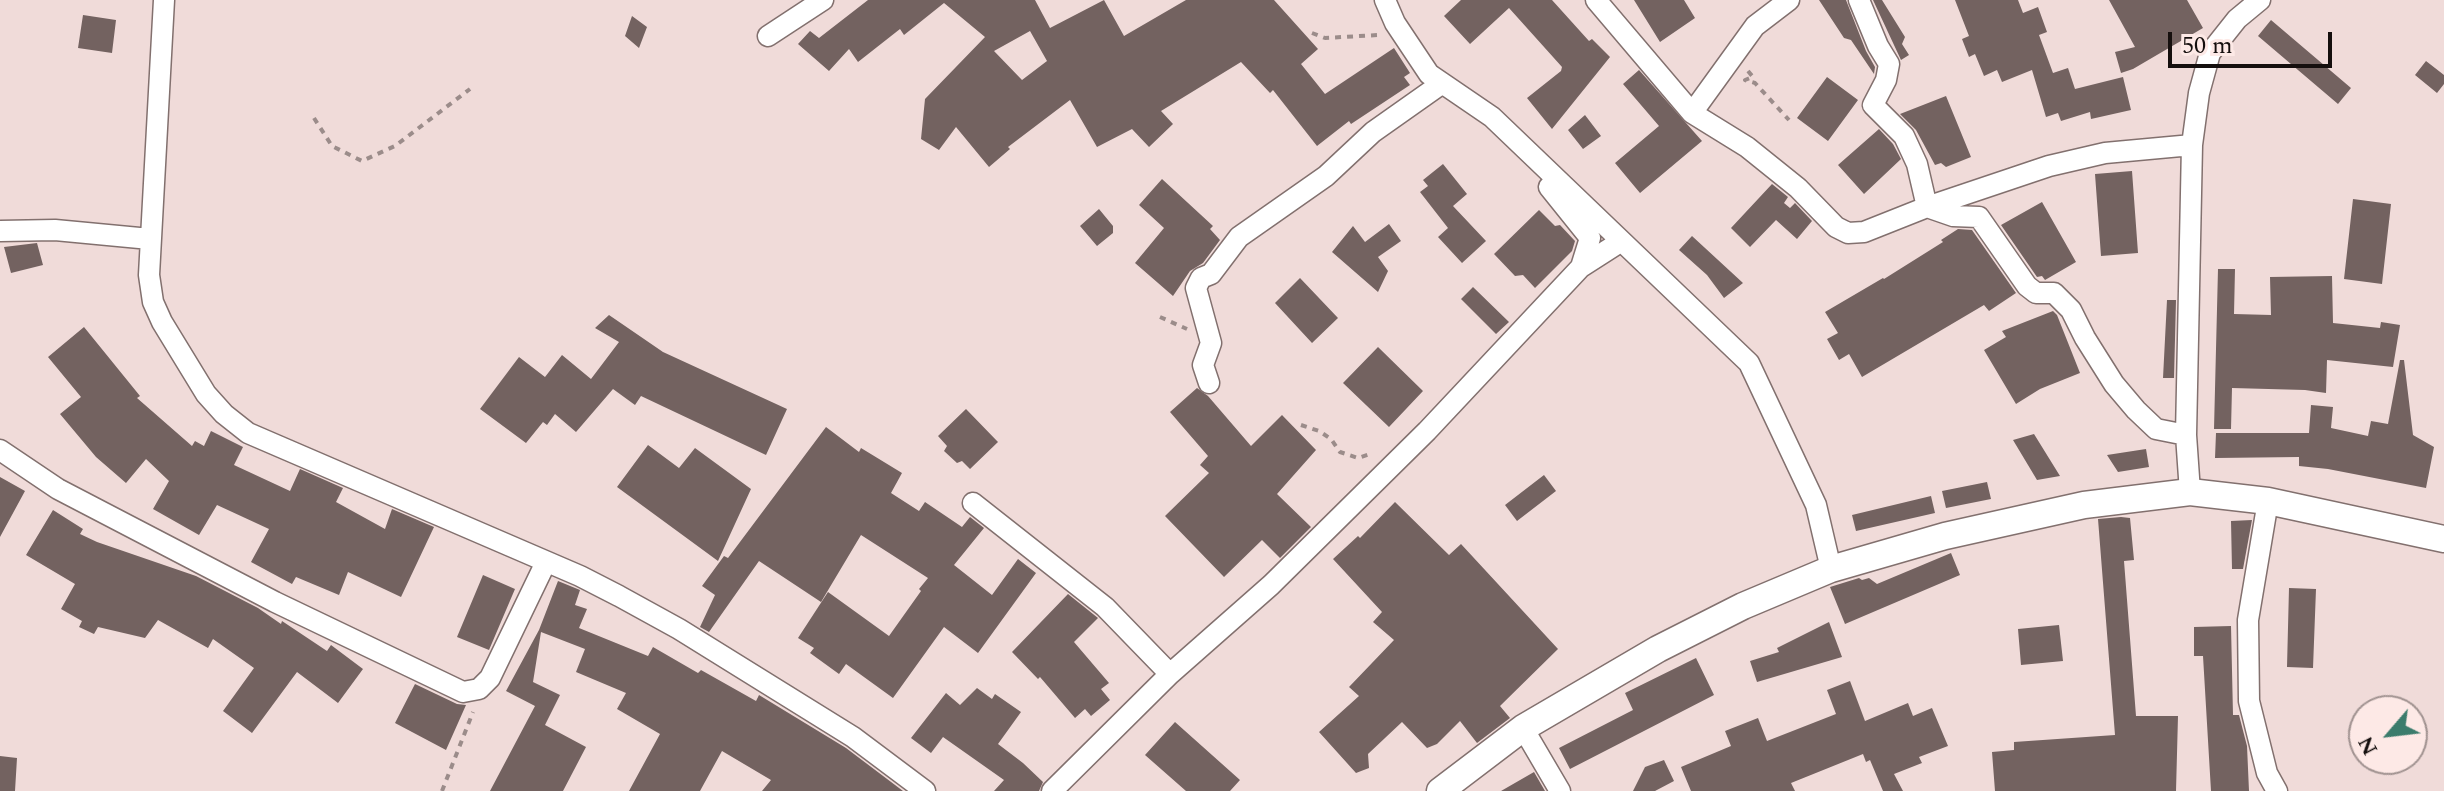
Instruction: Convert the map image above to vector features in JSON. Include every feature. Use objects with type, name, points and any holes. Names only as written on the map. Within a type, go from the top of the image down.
[{"type":"street","points":[[164,0],[149,275],[153,302],[206,394],[248,433],[580,576],[679,629],[853,737],[925,791]]},
{"type":"street","points":[[768,36],[823,0]]},
{"type":"street","points":[[1385,0],[1401,33],[1429,74],[1492,117],[1749,363],[1816,505],[1831,569]]},
{"type":"street","points":[[1596,0],[1692,113],[1747,147],[1798,188],[1836,227],[1848,233],[1864,232],[2022,174],[2105,153],[2192,145]]},
{"type":"street","points":[[1692,113],[1755,26],[1789,0]]},
{"type":"street","points":[[1859,0],[1889,64],[1886,80],[1873,105],[1904,136],[1917,164],[1927,207]]},
{"type":"street","points":[[2190,492],[2186,435],[2192,145],[2199,93],[2210,53],[2237,19],[2260,0]]},
{"type":"street","points":[[1209,383],[1203,365],[1211,343],[1196,288],[1201,278],[1211,274],[1239,237],[1326,176],[1373,132],[1441,84]]},
{"type":"street","points":[[1492,117],[1590,238],[1581,267]]},
{"type":"street","points":[[1927,207],[1953,216],[1979,217],[2027,286],[2036,293],[2054,293],[2071,310],[2114,384],[2136,410],[2156,429],[2186,435]]},
{"type":"street","points":[[0,231],[55,230],[150,239]]},
{"type":"street","points":[[1052,791],[1170,674],[1271,585],[1416,442],[1581,267],[1620,242]]},
{"type":"street","points":[[0,450],[72,496],[275,602],[463,692],[479,689],[490,678],[546,562]]},
{"type":"street","points":[[1440,791],[1523,728],[1658,649],[1743,606],[1831,569],[2016,519],[2084,505],[2190,492],[2268,501],[2444,539]]},
{"type":"street","points":[[2268,501],[2248,620],[2249,701],[2267,773],[2277,791]]},
{"type":"street","points":[[973,503],[1105,607],[1170,674]]},
{"type":"street","points":[[1523,728],[1560,791]]},
{"type":"path","points":[[1312,33],[1325,38],[1401,33]]},
{"type":"path","points":[[1745,80],[1755,83],[1789,120]]},
{"type":"path","points":[[314,118],[332,146],[362,161],[395,146],[470,89]]},
{"type":"path","points":[[1301,425],[1331,439],[1340,452],[1358,458],[1373,453]]},
{"type":"path","points":[[442,791],[468,723],[490,678]]},
{"type":"building","points":[[868,0],[1035,0],[1050,28],[1104,0],[1124,36],[1186,0],[1274,0],[1318,49],[1301,64],[1325,94],[1394,48],[1410,73],[1404,77],[1410,85],[1351,124],[1349,121],[1317,146],[1273,90],[1270,93],[1241,62],[1161,111],[1173,124],[1149,147],[1132,129],[1097,147],[1070,100],[1008,147],[1010,149],[989,167],[956,127],[939,150],[921,139],[925,99],[985,37],[944,3],[904,35],[900,29],[858,62],[849,49],[829,71],[798,44],[810,31],[819,38]],"holes":[[[1030,31],[1047,61],[1022,80],[994,51]]]},
{"type":"building","points":[[1461,0],[1552,0],[1589,41],[1592,39],[1610,57],[1552,129],[1527,98],[1562,67],[1509,8],[1470,44],[1444,16]]},
{"type":"building","points":[[1634,0],[1684,0],[1695,18],[1660,42]]},
{"type":"building","points":[[1819,0],[1846,0],[1875,67],[1874,74],[1851,40],[1844,38]]},
{"type":"building","points":[[1873,0],[1882,0],[1905,37],[1902,44],[1909,55],[1901,60]]},
{"type":"building","points":[[1955,0],[2018,0],[2023,13],[2038,7],[2047,32],[2039,35],[2053,73],[2068,68],[2075,89],[2123,77],[2131,110],[2091,119],[2090,112],[2061,121],[2058,113],[2046,117],[2032,70],[2002,82],[1997,70],[1984,76],[1975,54],[1969,57],[1962,39],[1969,36]]},
{"type":"building","points":[[2109,0],[2187,0],[2203,28],[2121,73],[2115,52],[2135,47]]},
{"type":"building","points":[[83,15],[116,20],[112,53],[78,48]]},
{"type":"building","points":[[632,16],[647,27],[639,48],[625,36]]},
{"type":"building","points":[[2271,20],[2351,88],[2338,104],[2258,36]]},
{"type":"building","points":[[2426,61],[2444,75],[2444,84],[2437,93],[2415,75]]},
{"type":"building","points":[[1639,70],[1702,141],[1640,193],[1615,163],[1659,126],[1623,84]]},
{"type":"building","points":[[1827,77],[1858,100],[1828,141],[1797,118]]},
{"type":"building","points":[[1946,96],[1971,157],[1946,167],[1941,163],[1935,165],[1916,130],[1900,114]]},
{"type":"building","points":[[1585,115],[1601,136],[1583,149],[1568,130]]},
{"type":"building","points":[[1879,129],[1893,144],[1901,159],[1864,194],[1838,165]]},
{"type":"building","points":[[1443,164],[1467,194],[1453,206],[1486,241],[1462,263],[1438,237],[1448,228],[1420,192],[1428,186],[1423,180]]},
{"type":"building","points":[[2132,171],[2138,253],[2101,256],[2095,174]]},
{"type":"building","points":[[1162,179],[1213,226],[1210,229],[1220,240],[1203,263],[1190,271],[1173,296],[1135,263],[1164,228],[1139,205]]},
{"type":"building","points":[[1772,184],[1788,197],[1784,203],[1790,208],[1795,203],[1812,221],[1797,239],[1776,220],[1750,247],[1731,228]]},
{"type":"building","points":[[2353,199],[2391,204],[2382,284],[2344,279]]},
{"type":"building","points":[[2042,202],[2076,262],[2045,280],[2042,276],[2037,277],[2001,225]]},
{"type":"building","points":[[1099,209],[1113,226],[1113,233],[1097,246],[1080,226]]},
{"type":"building","points":[[1539,210],[1575,241],[1572,251],[1535,288],[1523,275],[1515,276],[1494,254]]},
{"type":"building","points":[[1389,224],[1401,241],[1378,257],[1388,271],[1378,292],[1332,252],[1353,226],[1365,242]]},
{"type":"building","points":[[1958,229],[1972,230],[2016,293],[1989,311],[1984,305],[1862,377],[1849,354],[1839,360],[1827,339],[1838,333],[1825,312],[1884,279]]},
{"type":"building","points":[[1692,236],[1743,283],[1724,298],[1707,275],[1679,250]]},
{"type":"building","points":[[37,243],[43,265],[11,273],[4,247]]},
{"type":"building","points":[[2218,269],[2235,269],[2234,314],[2271,315],[2270,277],[2332,276],[2333,323],[2380,328],[2381,322],[2400,325],[2393,367],[2327,360],[2326,393],[2232,388],[2231,429],[2214,429]]},
{"type":"building","points":[[1300,278],[1338,318],[1312,343],[1275,303]]},
{"type":"building","points":[[1473,287],[1509,322],[1496,334],[1461,299]]},
{"type":"building","points":[[2167,300],[2176,300],[2174,378],[2163,378]]},
{"type":"building","points":[[2053,311],[2080,373],[2040,389],[2016,404],[1984,350],[2006,337],[2002,331]]},
{"type":"building","points":[[609,315],[663,352],[787,409],[766,455],[641,396],[635,405],[613,389],[576,432],[555,414],[547,425],[543,422],[526,443],[480,409],[519,357],[545,377],[562,355],[591,379],[619,342],[595,328]]},
{"type":"building","points":[[84,327],[140,396],[137,398],[192,446],[195,441],[204,446],[211,431],[243,447],[234,465],[290,491],[300,469],[343,488],[336,502],[385,529],[392,509],[434,527],[401,597],[348,572],[339,595],[296,577],[292,584],[251,562],[269,529],[217,505],[199,535],[153,509],[169,481],[146,459],[126,483],[96,457],[60,414],[81,397],[48,357]]},
{"type":"building","points":[[1378,347],[1423,391],[1389,427],[1343,383]]},
{"type":"building","points":[[2400,360],[2404,360],[2413,435],[2434,447],[2426,488],[2299,466],[2299,457],[2215,458],[2216,433],[2309,433],[2311,405],[2333,407],[2331,428],[2368,436],[2371,421],[2388,424]]},
{"type":"building","points":[[1197,388],[1208,396],[1251,446],[1282,415],[1316,450],[1277,494],[1311,527],[1280,558],[1262,540],[1224,577],[1165,516],[1209,473],[1200,465],[1208,456],[1170,412]]},
{"type":"building","points":[[966,409],[998,442],[970,469],[962,461],[957,463],[944,451],[947,446],[938,436]]},
{"type":"building","points":[[826,427],[859,452],[861,448],[902,473],[891,493],[919,511],[925,502],[962,527],[970,517],[984,528],[954,565],[992,595],[1018,559],[1036,573],[978,653],[944,627],[893,698],[846,664],[839,674],[810,653],[814,648],[798,638],[828,592],[889,636],[921,591],[919,589],[928,578],[861,535],[821,602],[759,561],[709,632],[700,627],[715,595],[702,586],[724,556],[728,558]]},
{"type":"building","points":[[2034,434],[2060,476],[2037,480],[2013,440]]},
{"type":"building","points":[[648,445],[679,468],[695,448],[751,489],[718,561],[617,487]]},
{"type":"building","points":[[2146,449],[2149,467],[2118,472],[2107,455]]},
{"type":"building","points":[[1544,475],[1556,491],[1517,521],[1505,505]]},
{"type":"building","points":[[0,477],[25,491],[0,537]]},
{"type":"building","points":[[1987,482],[1991,499],[1946,508],[1942,491]]},
{"type":"building","points":[[1931,496],[1935,513],[1856,531],[1852,515]]},
{"type":"building","points":[[1395,502],[1449,555],[1461,544],[1558,649],[1500,706],[1510,718],[1477,743],[1460,721],[1437,744],[1427,748],[1402,722],[1368,754],[1369,768],[1356,773],[1319,732],[1359,696],[1349,687],[1394,640],[1373,622],[1382,612],[1333,559],[1358,536],[1360,538]]},
{"type":"building","points":[[53,510],[83,529],[80,534],[196,576],[258,608],[281,624],[282,621],[327,651],[331,645],[363,669],[338,703],[297,672],[252,733],[223,711],[254,668],[213,639],[208,648],[158,620],[145,638],[98,627],[94,634],[79,627],[82,621],[61,609],[75,584],[26,555]]},
{"type":"building","points":[[2130,518],[2134,560],[2124,561],[2136,716],[2178,716],[2176,791],[1995,791],[1992,752],[2014,750],[2014,742],[2115,735],[2098,519]]},
{"type":"building","points":[[2252,520],[2243,569],[2232,569],[2231,521]]},
{"type":"building","points":[[1951,553],[1960,575],[1845,624],[1830,587],[1859,578],[1869,578],[1877,584]]},
{"type":"building","points":[[483,575],[515,589],[489,650],[457,637]]},
{"type":"building","points":[[558,581],[580,590],[575,605],[587,609],[579,628],[648,656],[653,647],[756,701],[759,695],[846,748],[903,791],[762,791],[771,780],[722,751],[700,791],[629,791],[660,734],[617,709],[626,693],[576,672],[585,649],[541,632],[533,682],[560,695],[545,725],[586,747],[563,791],[490,791],[535,706],[506,691],[539,630]]},
{"type":"building","points":[[2289,588],[2316,589],[2313,668],[2287,667]]},
{"type":"building","points":[[1068,594],[1098,618],[1074,642],[1109,683],[1101,689],[1110,700],[1091,716],[1085,709],[1075,718],[1040,677],[1038,679],[1012,652]]},
{"type":"building","points":[[1829,622],[1842,657],[1757,682],[1750,661],[1779,652],[1777,648]]},
{"type":"building","points":[[2059,625],[2063,661],[2021,665],[2018,629]]},
{"type":"building","points":[[2231,626],[2233,715],[2239,715],[2247,746],[2249,791],[2211,791],[2203,656],[2194,656],[2194,627]]},
{"type":"building","points":[[1696,658],[1714,695],[1570,769],[1559,748],[1633,710],[1625,693]]},
{"type":"building","points":[[1850,681],[1865,721],[1908,703],[1913,716],[1932,708],[1948,746],[1919,757],[1922,763],[1894,774],[1903,791],[1883,791],[1870,760],[1866,762],[1863,754],[1791,783],[1795,791],[1691,791],[1681,767],[1731,746],[1725,731],[1758,718],[1767,741],[1836,714],[1827,690]]},
{"type":"building","points":[[415,684],[457,704],[466,705],[446,750],[395,723]]},
{"type":"building","points":[[977,688],[992,699],[995,694],[1021,712],[998,744],[1043,782],[1039,791],[994,791],[1004,780],[943,737],[931,753],[911,738],[946,693],[960,705]]},
{"type":"building","points":[[1175,722],[1240,780],[1230,791],[1186,791],[1145,755]]},
{"type":"building","points":[[0,756],[17,758],[15,791],[0,791]]},
{"type":"building","points":[[1664,760],[1674,781],[1655,791],[1633,791],[1645,767]]},
{"type":"building","points":[[1534,772],[1545,791],[1501,791]]}]
